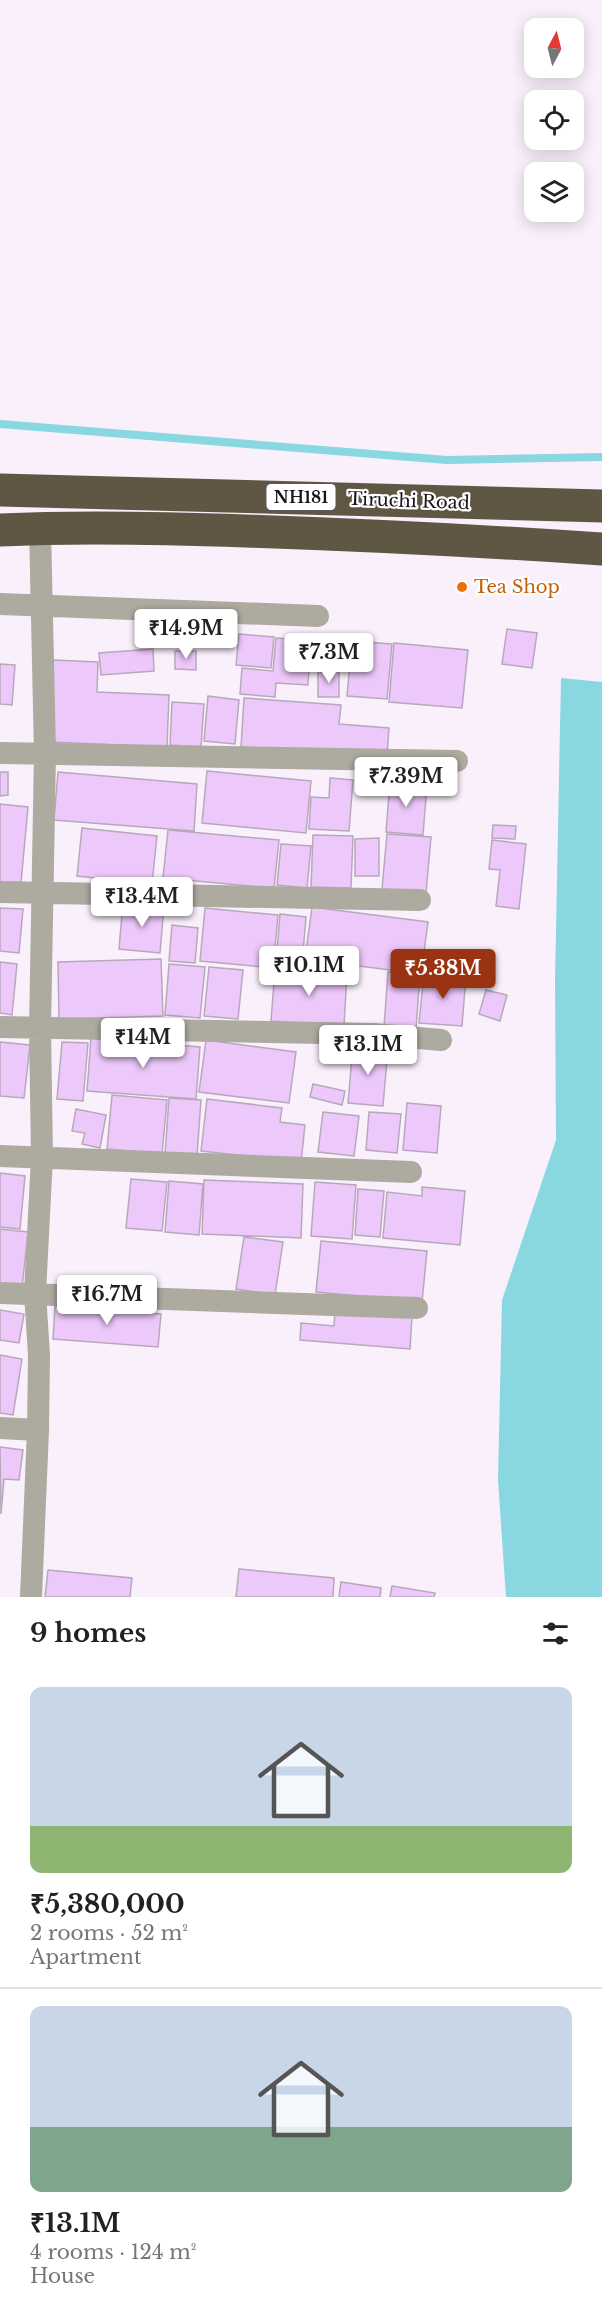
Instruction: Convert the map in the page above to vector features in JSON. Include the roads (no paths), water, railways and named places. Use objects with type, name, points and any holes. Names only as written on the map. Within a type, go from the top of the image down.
[{"type":"highway","name":"Tiruchi Road","points":[[0,490],[602,506]]},
{"type":"highway","name":"NH181","points":[[0,530],[40,528],[196,530],[415,536],[602,549]]},
{"type":"street","points":[[31,1597],[39,1355],[35,1293],[42,1157],[40,1029],[45,753],[40,528]]},
{"type":"street","points":[[0,604],[318,616]]},
{"type":"street","points":[[0,753],[457,760]]},
{"type":"street","points":[[0,892],[420,900]]},
{"type":"street","points":[[0,1027],[374,1034],[441,1040]]},
{"type":"street","points":[[0,1156],[411,1172]]},
{"type":"street","points":[[0,1293],[417,1308]]},
{"type":"street","points":[[0,1428],[38,1430]]},
{"type":"water","points":[[561,678],[602,682],[602,1597],[506,1597],[498,1480],[502,1300],[556,1140],[555,980]]},
{"type":"waterway","points":[[0,424],[447,460],[602,457]]},
{"type":"place","name":"Tea Shop","points":[[462,587]]}]
